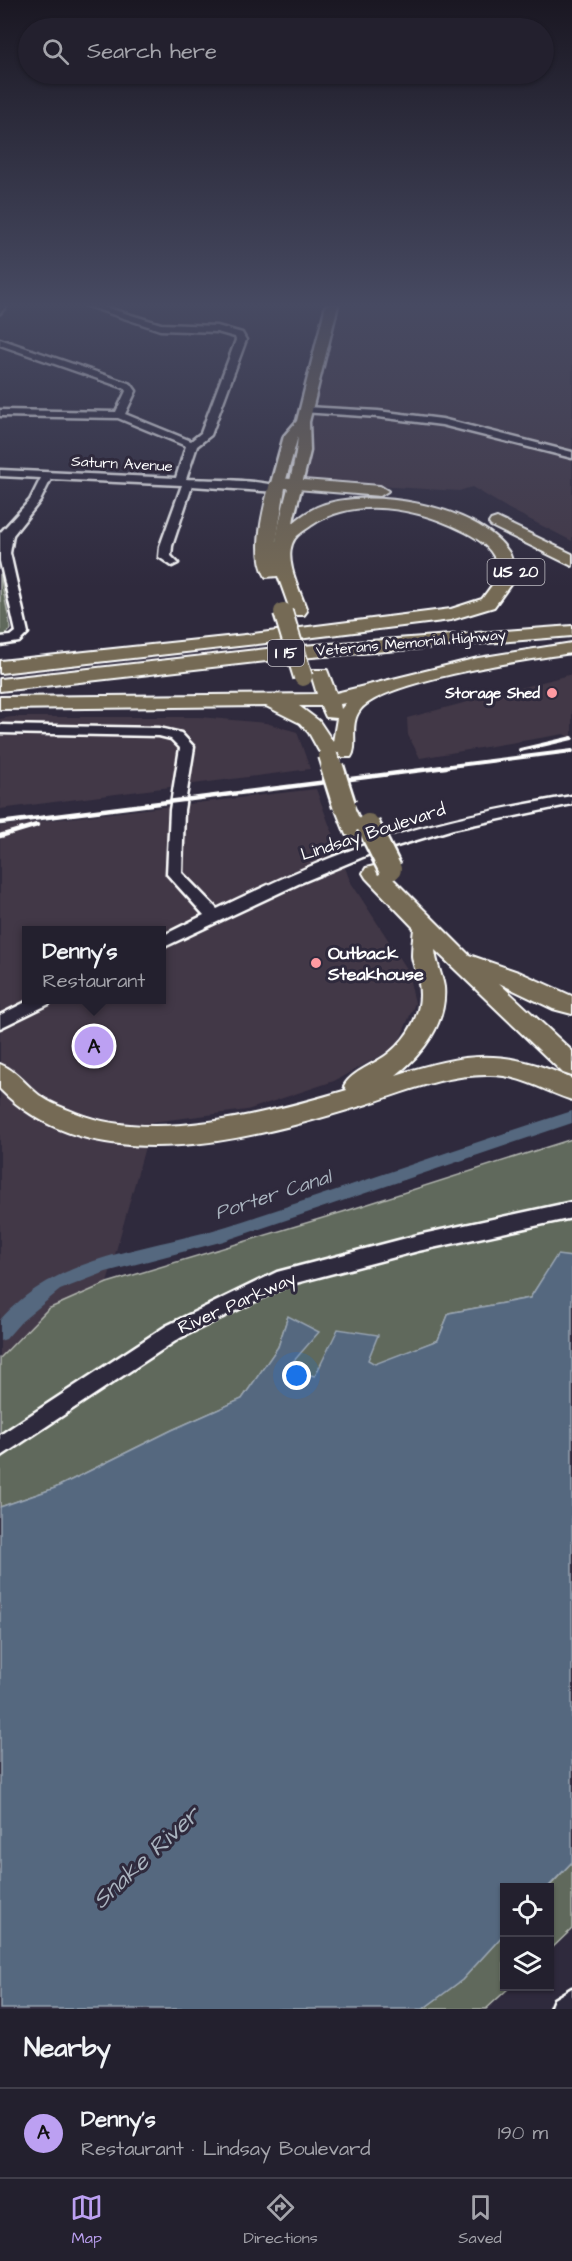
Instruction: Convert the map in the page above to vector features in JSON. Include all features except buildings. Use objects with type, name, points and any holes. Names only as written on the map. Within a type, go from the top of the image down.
[{"type":"highway","points":[[285,486],[384,496],[441,508],[471,520]]},
{"type":"highway","points":[[285,486],[372,489],[429,499],[495,522],[572,561]]},
{"type":"highway","points":[[285,486],[269,517],[270,565],[291,612],[320,700],[333,752],[360,827],[382,871],[401,898],[426,926],[572,1066]]},
{"type":"highway","name":"US 20","points":[[250,639],[449,614],[487,604],[510,587],[517,569],[514,552],[504,539],[471,520],[440,511],[399,504],[341,506],[317,513],[300,523],[290,534],[282,549]]},
{"type":"highway","points":[[282,549],[291,612]]},
{"type":"highway","name":"Veterans Memorial Highway","points":[[0,667],[250,639],[572,615]]},
{"type":"highway","name":"Veterans Memorial Highway","points":[[0,685],[275,654],[572,631]]},
{"type":"highway","points":[[0,703],[320,700],[508,657],[572,648]]},
{"type":"highway","points":[[333,752],[346,714],[353,704],[364,697],[402,683]]},
{"type":"highway","points":[[248,700],[286,707],[298,712],[314,725],[333,752]]},
{"type":"highway","points":[[214,1132],[357,1086],[389,1068],[409,1050],[423,1031],[431,1006],[432,987],[424,959],[426,926]]},
{"type":"highway","points":[[461,960],[513,979],[572,1005]]},
{"type":"highway","points":[[0,1074],[33,1104],[86,1128],[113,1134],[142,1136],[178,1136],[214,1132],[312,1111],[444,1070],[468,1065],[514,1067],[572,1090]]},
{"type":"main road","points":[[282,549],[285,486],[291,436],[305,416],[309,399]]},
{"type":"street","points":[[119,415],[127,399]]},
{"type":"street","points":[[172,563],[165,557],[166,546],[192,446],[206,435],[219,399]]},
{"type":"street","points":[[0,413],[119,415],[192,446]]},
{"type":"street","points":[[305,416],[378,414],[425,419],[572,455]]},
{"type":"street","name":"Saturn Avenue","points":[[0,473],[285,486]]},
{"type":"street","points":[[0,641],[15,639],[22,633],[4,554],[4,536],[35,501],[48,475]]},
{"type":"street","points":[[0,729],[159,732],[176,736],[187,747],[177,801],[175,874],[215,917]]},
{"type":"street","name":"Lindsay Boulevard","points":[[166,940],[260,893],[328,865],[396,841],[475,820],[572,800]]},
{"type":"street","points":[[0,1022],[34,1004]]},
{"type":"street","name":"River Parkway","points":[[0,1447],[173,1332],[284,1278],[418,1243],[572,1210]]},
{"type":"street","points":[[564,2009],[572,2002]]},
{"type":"shaded area","points":[[309,399],[572,399],[572,541],[472,487],[459,491],[295,481],[303,422]]},
{"type":"shaded area","points":[[572,674],[572,740],[564,734],[420,758],[408,735],[407,718]]},
{"type":"shaded area","points":[[12,717],[200,717],[266,723],[297,732],[310,769],[0,809],[0,719]]},
{"type":"shaded area","points":[[316,789],[350,881],[407,969],[415,1003],[397,1047],[334,1081],[247,1110],[152,1122],[107,1283],[48,1309],[0,1358],[0,826]]},
{"type":"green space","points":[[0,574],[11,629],[3,638],[0,637]]},
{"type":"green space","points":[[572,1139],[572,1257],[557,1256],[530,1298],[449,1313],[438,1340],[375,1365],[368,1360],[315,1376],[284,1371],[288,1316],[278,1347],[242,1399],[172,1430],[55,1488],[0,1507],[0,1358],[48,1309],[107,1283],[346,1211]]},
{"type":"green space","points":[[572,1862],[572,1929],[554,1946],[554,1883]]},
{"type":"green space","points":[[500,1938],[500,1991],[506,1991],[486,2009],[423,2009],[462,1980]]},
{"type":"water","name":"Snake River","points":[[557,1255],[572,1257],[572,1862],[552,1883],[500,1883],[500,1938],[462,1980],[423,2009],[0,2009],[0,1507],[55,1488],[172,1430],[242,1399],[278,1347],[288,1316],[319,1332],[285,1371],[315,1376],[338,1329],[378,1335],[368,1360],[375,1364],[438,1340],[449,1313],[530,1298]]},
{"type":"waterway","name":"Porter Canal","points":[[0,1333],[15,1316],[54,1285],[104,1265],[224,1234],[572,1117]]},
{"type":"railway","points":[[520,750],[572,738]]},
{"type":"railway","points":[[434,768],[572,751]]},
{"type":"railway","points":[[0,823],[446,767]]},
{"type":"railway","points":[[0,836],[37,825]]},
{"type":"place","name":"Storage Shed","points":[[552,693]]},
{"type":"place","name":"Outback Steakhouse","points":[[316,963]]},
{"type":"place","name":"Denny's","points":[[94,1046]]}]
